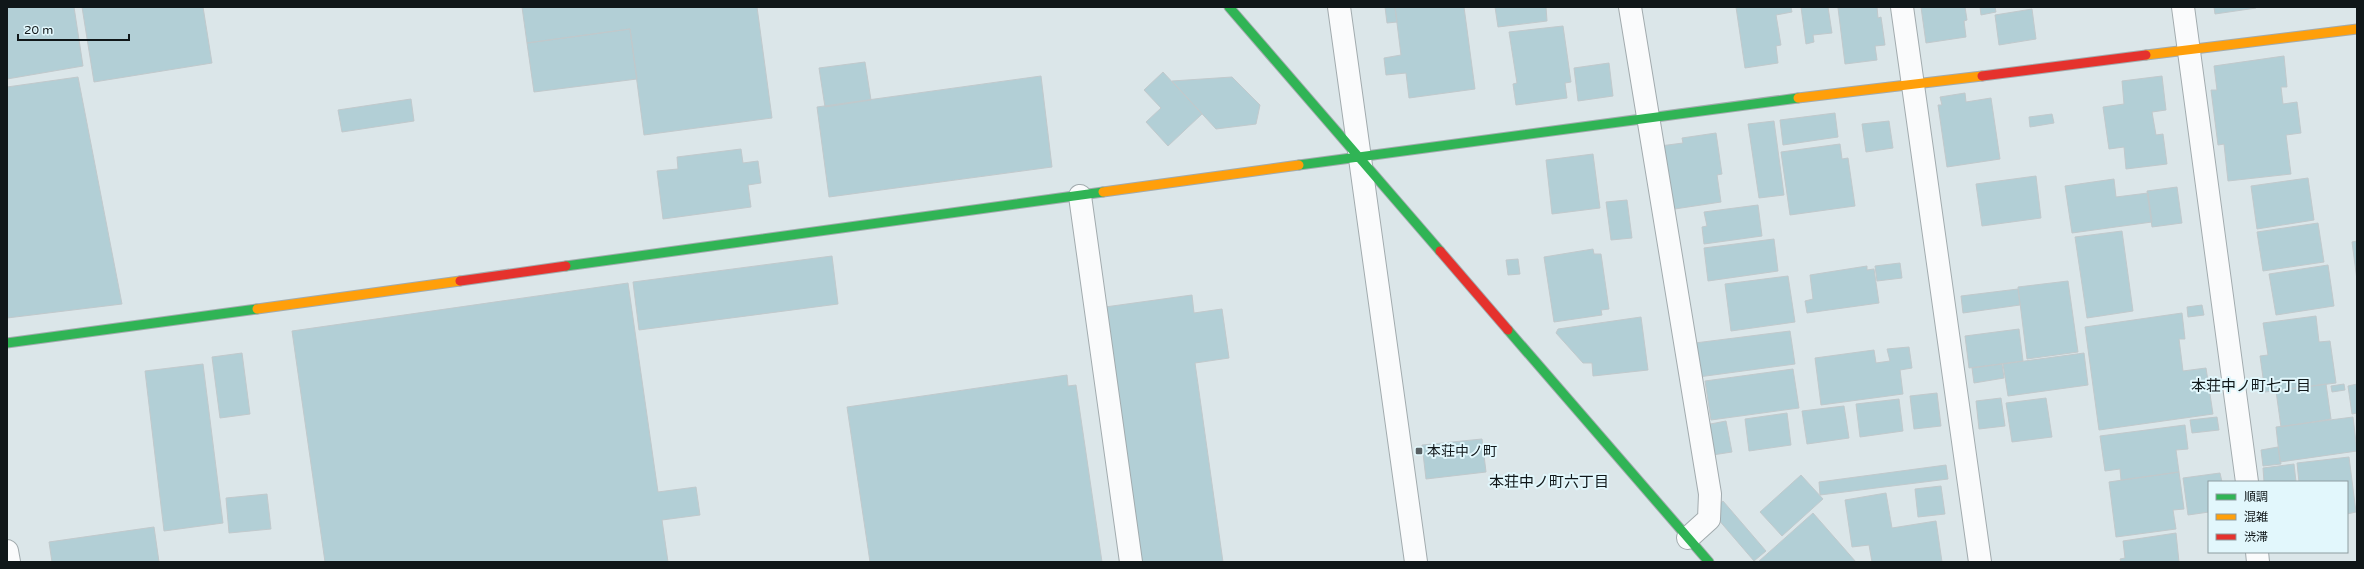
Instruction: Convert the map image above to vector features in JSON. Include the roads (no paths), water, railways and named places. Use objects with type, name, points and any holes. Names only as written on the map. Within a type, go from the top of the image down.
[{"type":"street","points":[[1229,7],[1709,562]]},
{"type":"street","points":[[1339,7],[1416,562]]},
{"type":"street","points":[[1630,7],[1710,494],[1709,518],[1688,538]]},
{"type":"street","points":[[1902,7],[1980,562]]},
{"type":"street","points":[[2183,7],[2247,481]]},
{"type":"street","points":[[7,343],[1360,158],[1647,117],[2357,29]]},
{"type":"street","points":[[1080,196],[1130,562]]},
{"type":"street","points":[[7,551],[9,562]]},
{"type":"place","name":"本荘中ノ町","points":[[1419,451]]},
{"type":"district","name":"本荘中ノ町七丁目","points":[[2251,386]]},
{"type":"district","name":"本荘中ノ町六丁目","points":[[1549,482]]}]
